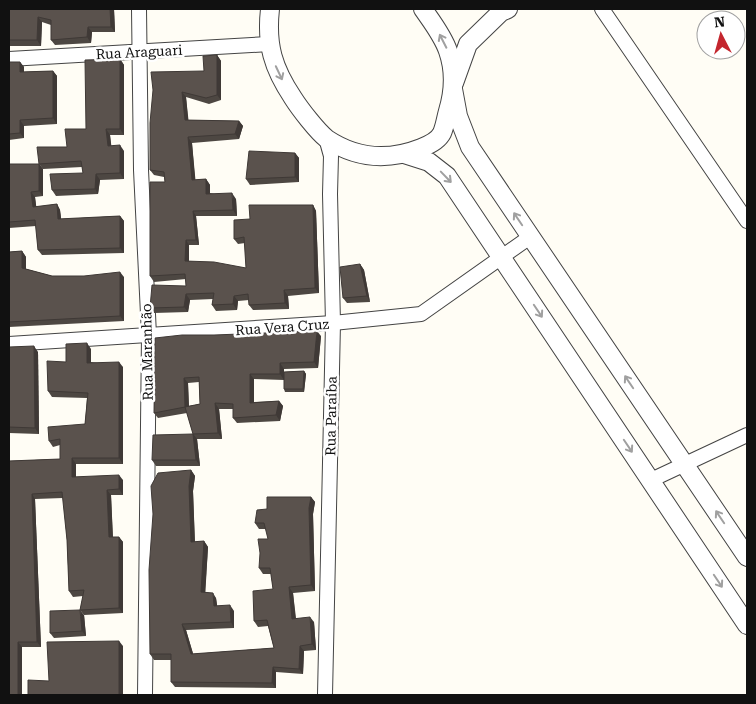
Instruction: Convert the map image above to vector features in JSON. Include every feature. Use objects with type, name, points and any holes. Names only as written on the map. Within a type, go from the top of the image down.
[{"type":"street","name":"Rua Maranhão","points":[[139,9],[141,170],[148,335],[145,695]]},
{"type":"street","points":[[270,9],[269,44],[277,71],[300,109],[326,138],[357,154],[382,158],[404,154],[431,144],[442,133],[453,86],[468,44],[501,12],[508,9]]},
{"type":"street","points":[[423,9],[438,31],[448,51],[458,116],[470,148],[747,557]]},
{"type":"street","points":[[602,9],[747,221]]},
{"type":"street","name":"Rua Araguari","points":[[9,59],[269,44]]},
{"type":"street","name":"Rua Paraíba","points":[[325,695],[334,324],[330,194],[331,156],[326,138]]},
{"type":"street","points":[[404,154],[429,162],[447,176],[747,625]]},
{"type":"street","name":"Rua Vera Cruz","points":[[9,344],[334,324],[421,314],[530,237]]},
{"type":"street","points":[[650,480],[747,435]]},
{"type":"street","points":[[145,695],[152,695]]},
{"type":"building","points":[[9,9],[110,9],[111,27],[88,27],[87,37],[51,40],[51,20],[38,17],[37,40],[9,40]]},
{"type":"building","points":[[217,55],[217,95],[206,98],[182,92],[185,120],[239,121],[235,134],[188,137],[192,180],[206,179],[206,194],[232,193],[233,210],[193,211],[196,240],[186,240],[185,261],[214,262],[246,268],[244,237],[234,239],[234,220],[250,219],[249,205],[313,205],[315,288],[284,290],[285,303],[249,305],[248,294],[234,296],[233,304],[212,305],[214,293],[186,294],[184,307],[150,308],[152,285],[186,286],[185,274],[150,276],[150,182],[165,182],[164,172],[150,170],[150,123],[153,90],[151,72],[204,71],[203,56]]},
{"type":"building","points":[[120,59],[120,129],[106,129],[108,146],[120,145],[120,173],[96,174],[95,189],[52,190],[50,174],[83,173],[81,161],[39,164],[37,147],[67,147],[65,129],[86,129],[85,60]]},
{"type":"building","points":[[9,62],[20,62],[20,72],[53,71],[53,118],[20,120],[20,133],[9,134]]},
{"type":"building","points":[[249,151],[295,153],[295,177],[246,179]]},
{"type":"building","points":[[9,164],[39,164],[39,191],[31,192],[33,207],[57,204],[58,219],[120,216],[120,248],[38,250],[35,220],[9,222]]},
{"type":"building","points":[[22,251],[22,268],[52,276],[84,276],[120,272],[120,316],[9,322],[9,252]]},
{"type":"building","points":[[360,264],[367,296],[343,298],[340,267]]},
{"type":"building","points":[[317,331],[314,362],[280,363],[280,374],[250,374],[250,403],[279,401],[276,415],[233,418],[233,404],[215,403],[218,433],[193,434],[185,407],[154,413],[155,338],[182,335]],"holes":[[[199,377],[200,404],[185,407],[184,378]]]},
{"type":"building","points":[[87,343],[87,363],[119,362],[119,458],[72,458],[72,477],[119,475],[119,489],[107,490],[109,537],[119,537],[119,608],[80,610],[84,590],[69,591],[67,540],[62,492],[32,494],[37,642],[18,642],[18,695],[9,695],[9,461],[60,459],[60,439],[49,441],[48,427],[85,424],[88,393],[48,391],[47,361],[66,362],[66,344]]},
{"type":"building","points":[[34,346],[35,428],[9,427],[9,347]]},
{"type":"building","points":[[304,371],[303,389],[284,389],[284,372]]},
{"type":"building","points":[[193,434],[196,460],[152,460],[153,435]]},
{"type":"building","points":[[191,470],[189,486],[191,542],[204,541],[201,592],[213,593],[214,606],[230,605],[231,622],[182,624],[191,654],[274,648],[267,620],[254,621],[253,591],[273,589],[270,568],[259,568],[260,553],[258,539],[268,539],[264,523],[255,523],[257,510],[267,509],[267,497],[311,497],[309,508],[311,585],[289,587],[292,619],[310,617],[312,644],[300,646],[299,669],[273,667],[272,683],[171,682],[171,654],[150,654],[149,570],[153,514],[151,486],[158,473]]},
{"type":"building","points":[[80,610],[82,631],[50,633],[50,611]]},
{"type":"building","points":[[119,641],[119,695],[28,695],[28,680],[49,681],[47,642]]}]
